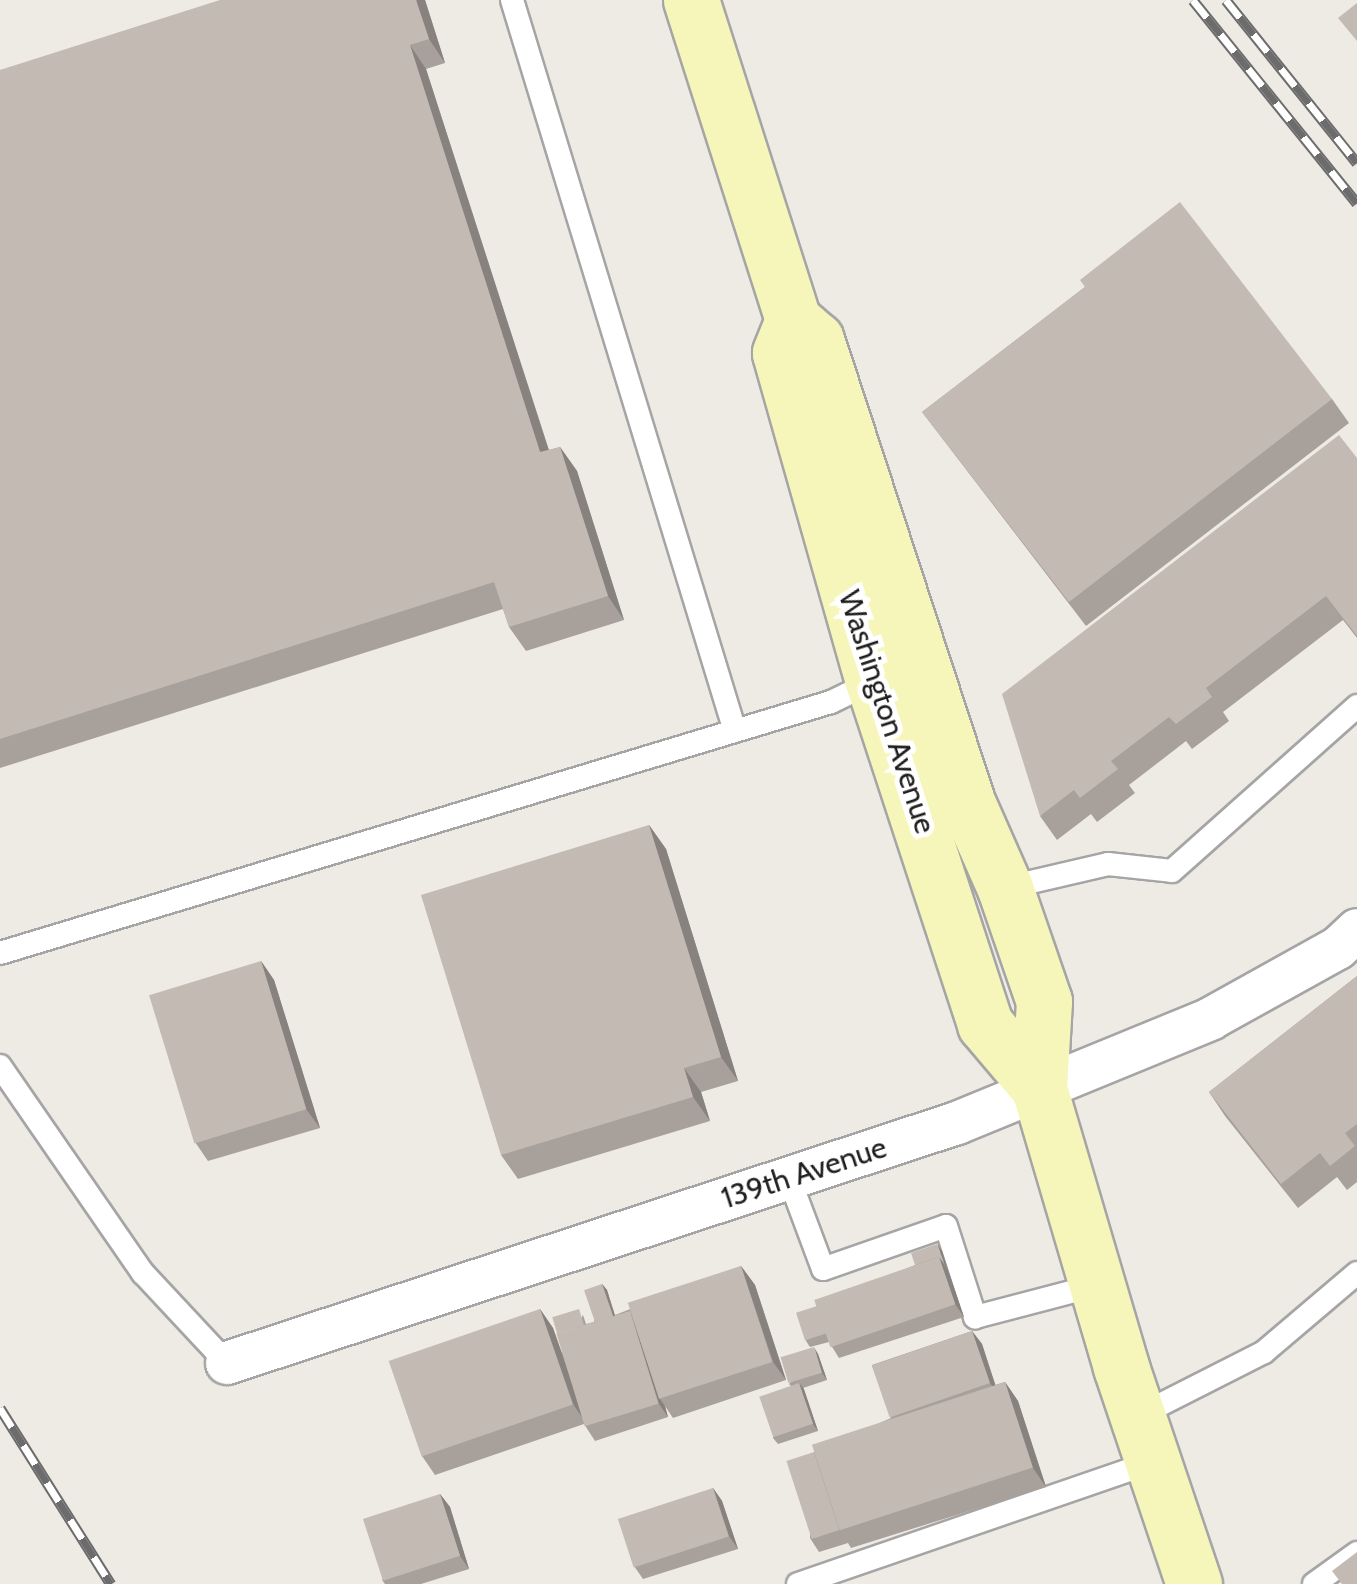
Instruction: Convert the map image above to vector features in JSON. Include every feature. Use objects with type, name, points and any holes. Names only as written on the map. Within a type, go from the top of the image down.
[{"type":"main road","name":"Washington Avenue","points":[[691,0],[793,320],[816,340],[948,785],[1005,888],[1044,1001],[1039,1088],[1194,1584]]},
{"type":"main road","name":"Washington Avenue","points":[[793,320],[780,353],[891,698],[986,1024],[1039,1088]]},
{"type":"street","name":"139th Avenue","points":[[227,1362],[957,1123],[1210,1019],[1338,948],[1357,930]]},
{"type":"lane","points":[[512,0],[735,731]]},
{"type":"lane","points":[[0,953],[832,702],[891,698]]},
{"type":"lane","points":[[1005,888],[1108,864],[1172,871],[1357,706]]},
{"type":"lane","points":[[0,1066],[143,1273],[227,1362]]},
{"type":"lane","points":[[789,1178],[823,1269],[946,1226],[975,1317],[1098,1285]]},
{"type":"lane","points":[[798,1584],[1146,1439],[1264,1352],[1357,1274]]},
{"type":"lane","points":[[1314,1584],[1357,1552]]},
{"type":"building","points":[[220,0],[416,0],[429,39],[410,45],[540,452],[560,447],[608,596],[509,627],[494,582],[0,739],[0,70]]},
{"type":"building","points":[[1357,3],[1357,41],[1338,18]]},
{"type":"building","points":[[1180,202],[1332,399],[1069,602],[922,412],[1085,287],[1080,280]]},
{"type":"building","points":[[1339,435],[1357,458],[1357,636],[1326,596],[1206,688],[1212,697],[1176,724],[1169,717],[1111,761],[1118,769],[1080,798],[1074,790],[1040,816],[1002,694]]},
{"type":"building","points":[[649,825],[721,1057],[684,1068],[693,1097],[501,1155],[421,895]]},
{"type":"building","points":[[261,961],[306,1109],[194,1143],[149,995]]},
{"type":"building","points":[[1357,976],[1357,1124],[1345,1133],[1355,1146],[1330,1166],[1320,1153],[1281,1184],[1209,1092]]},
{"type":"building","points":[[937,1244],[944,1263],[939,1257],[915,1265],[911,1253]]},
{"type":"building","points":[[939,1257],[955,1304],[830,1347],[814,1300]]},
{"type":"building","points":[[741,1266],[772,1362],[659,1399],[628,1303]]},
{"type":"building","points":[[602,1284],[613,1316],[595,1322],[584,1290]]},
{"type":"building","points":[[817,1306],[826,1334],[805,1340],[796,1313]]},
{"type":"building","points":[[540,1309],[573,1404],[422,1457],[389,1361]]},
{"type":"building","points":[[579,1309],[584,1325],[557,1333],[552,1317]]},
{"type":"building","points":[[630,1311],[658,1404],[585,1426],[556,1334]]},
{"type":"building","points":[[972,1331],[990,1383],[890,1418],[872,1366]]},
{"type":"building","points":[[814,1347],[822,1373],[788,1383],[781,1357]]},
{"type":"building","points":[[1005,1382],[1033,1468],[840,1530],[812,1445]]},
{"type":"building","points":[[799,1383],[813,1424],[773,1437],[759,1397]]},
{"type":"building","points":[[814,1452],[839,1530],[812,1539],[786,1461]]},
{"type":"building","points":[[713,1488],[729,1537],[634,1567],[618,1519]]},
{"type":"building","points":[[440,1494],[460,1556],[383,1581],[363,1519]]},
{"type":"building","points":[[1357,1552],[1357,1584],[1342,1584],[1332,1571]]},
{"type":"railway","points":[[1193,0],[1357,203]]},
{"type":"railway","points":[[1226,0],[1357,163]]},
{"type":"railway","points":[[0,1408],[111,1584]]}]
